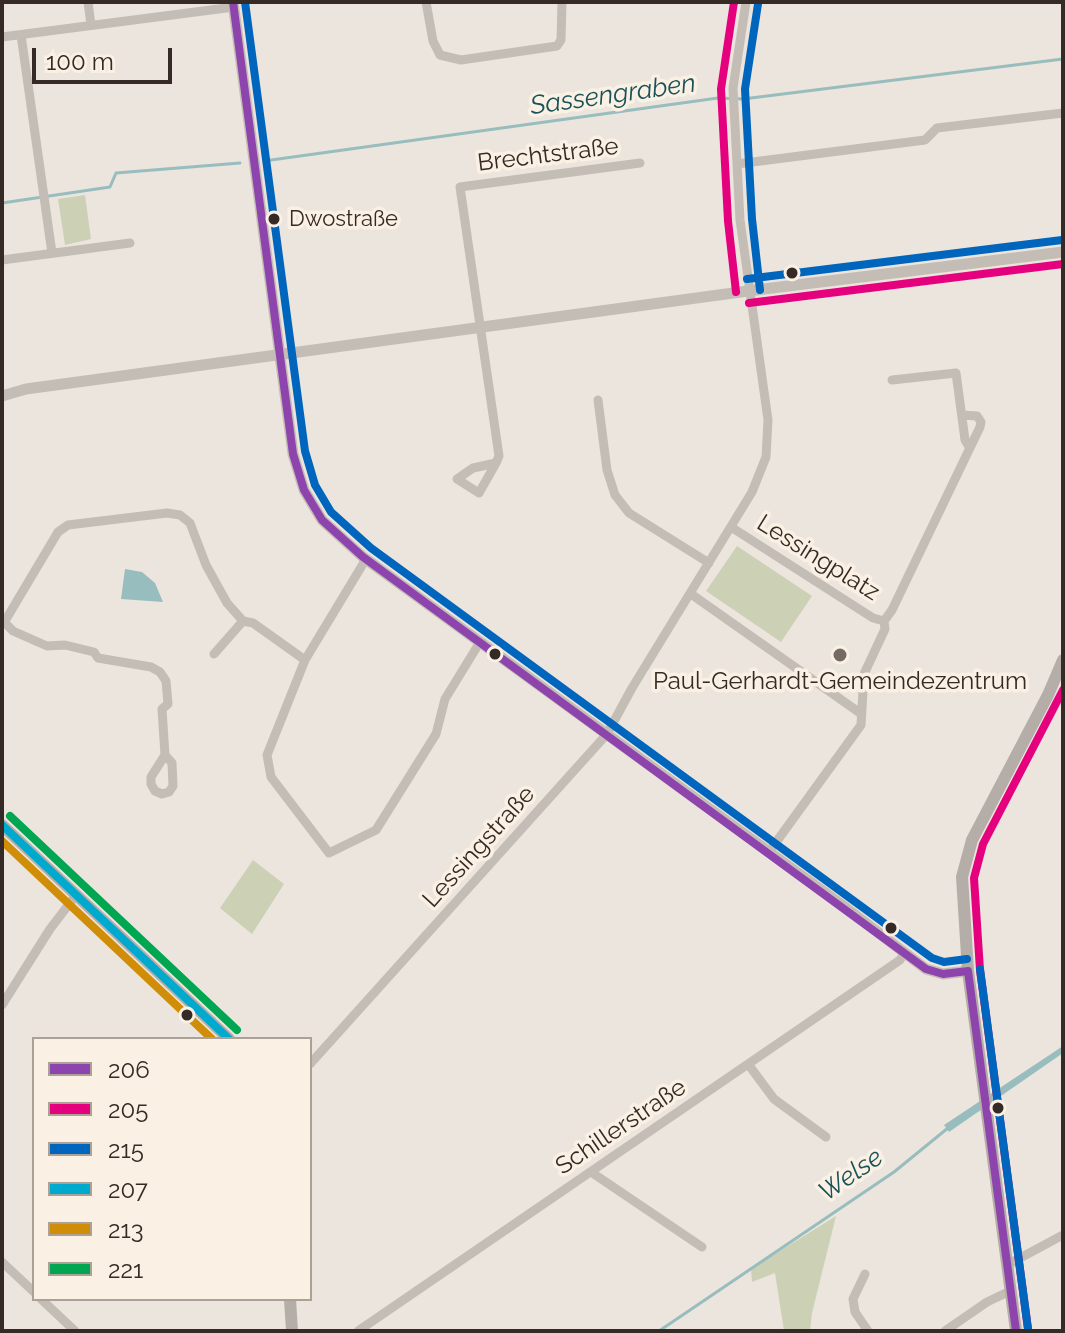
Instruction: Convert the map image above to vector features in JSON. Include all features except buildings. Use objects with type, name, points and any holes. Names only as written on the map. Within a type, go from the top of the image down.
[{"type":"main road","points":[[1016,1331],[961,899],[965,857],[1063,660]]},
{"type":"main road","points":[[2,825],[227,1037]]},
{"type":"main road","points":[[290,1301],[292,1331]]},
{"type":"street","points":[[88,2],[91,25]]},
{"type":"street","points":[[426,2],[433,41],[440,55],[461,60],[557,46],[561,40],[562,2]]},
{"type":"street","name":"Lessingstraße","points":[[312,1062],[607,734],[752,492],[766,457],[768,420],[748,291],[733,88],[746,2]]},
{"type":"street","points":[[2,37],[234,4],[293,454],[304,490],[322,520],[366,559],[904,953],[934,972],[968,971]]},
{"type":"street","points":[[21,35],[52,253]]},
{"type":"street","points":[[737,164],[925,140],[937,128],[1063,113]]},
{"type":"street","name":"Brechtstraße","points":[[481,328],[460,187],[640,163]]},
{"type":"street","points":[[2,260],[130,243]]},
{"type":"street","points":[[2,396],[26,389],[748,291],[1063,252]]},
{"type":"street","points":[[481,328],[499,456],[496,463]]},
{"type":"street","points":[[892,380],[956,373],[965,440],[970,448]]},
{"type":"street","points":[[598,400],[607,470],[615,495],[629,513],[709,563]]},
{"type":"street","points":[[769,852],[861,725],[864,674],[885,629],[884,621],[981,422],[977,416],[962,415]]},
{"type":"street","points":[[165,755],[162,709],[168,704],[166,681],[160,672],[151,667],[98,658],[94,652],[65,645],[47,646],[13,631],[3,621],[58,532],[68,525],[167,513],[180,515],[190,523],[227,603],[243,621],[253,623],[305,660]]},
{"type":"street","name":"Lessingplatz","points":[[731,527],[873,618],[884,621]]},
{"type":"street","points":[[366,559],[305,660],[267,755],[271,777],[329,853],[376,830],[436,734],[445,699],[480,642]]},
{"type":"street","points":[[691,594],[860,713]]},
{"type":"street","points":[[214,654],[243,621]]},
{"type":"street","points":[[2,1005],[50,929],[76,895]]},
{"type":"street","name":"Schillerstraße","points":[[358,1331],[900,960],[904,953]]},
{"type":"street","points":[[748,1064],[774,1099],[826,1137]]},
{"type":"street","points":[[591,1172],[702,1247]]},
{"type":"street","points":[[1007,1265],[1063,1235]]},
{"type":"street","points":[[2,1262],[32,1290]]},
{"type":"street","points":[[865,1274],[853,1299],[855,1312],[868,1331]]},
{"type":"street","points":[[945,1331],[987,1302],[1010,1291]]},
{"type":"street","points":[[43,1301],[75,1331]]},
{"type":"green space","points":[[85,195],[91,239],[65,245],[58,199]]},
{"type":"green space","points":[[737,546],[812,596],[781,642],[706,591]]},
{"type":"green space","points":[[253,860],[284,884],[252,934],[220,908]]},
{"type":"green space","points":[[836,1216],[810,1331],[784,1331],[775,1273],[752,1282],[751,1269]]},
{"type":"water","points":[[125,569],[142,572],[155,583],[163,602],[121,599]]},
{"type":"water","points":[[1063,1046],[1063,1053],[949,1132],[944,1125]]},
{"type":"waterway","name":"Sassengraben","points":[[264,161],[718,98],[743,99],[1063,59]]},
{"type":"waterway","name":"Sassengraben","points":[[2,203],[110,187],[116,173],[240,163]]},
{"type":"waterway","name":"Welse","points":[[659,1331],[894,1172],[948,1128]]},
{"type":"transit line","name":"206","points":[[233,2],[293,454],[304,490],[322,520],[363,557],[926,969],[943,974],[968,971]]},
{"type":"transit line","name":"215","points":[[245,2],[305,451],[315,485],[331,512],[371,548],[932,958],[944,962],[967,959]]},
{"type":"transit line","name":"205","points":[[734,2],[721,89],[728,221],[736,292]]},
{"type":"transit line","name":"215","points":[[758,4],[745,89],[752,219],[760,290]]},
{"type":"transit line","name":"215","points":[[747,279],[1062,240]]},
{"type":"transit line","name":"205","points":[[749,303],[1063,264]]},
{"type":"transit line","name":"205","points":[[1028,1329],[980,970],[974,878],[983,844],[1063,690]]},
{"type":"transit line","name":"221","points":[[10,816],[237,1030]]},
{"type":"transit line","name":"207","points":[[2,825],[227,1037]]},
{"type":"transit line","name":"213","points":[[2,841],[210,1037]]},
{"type":"transit line","name":"215","points":[[980,969],[1028,1329]]},
{"type":"transit line","name":"206","points":[[968,971],[1016,1331]]},
{"type":"place","name":"Dwostraße","points":[[274,219]]},
{"type":"place","name":"Paul-Gerhardt-Gemeindezentrum","points":[[840,655]]}]
